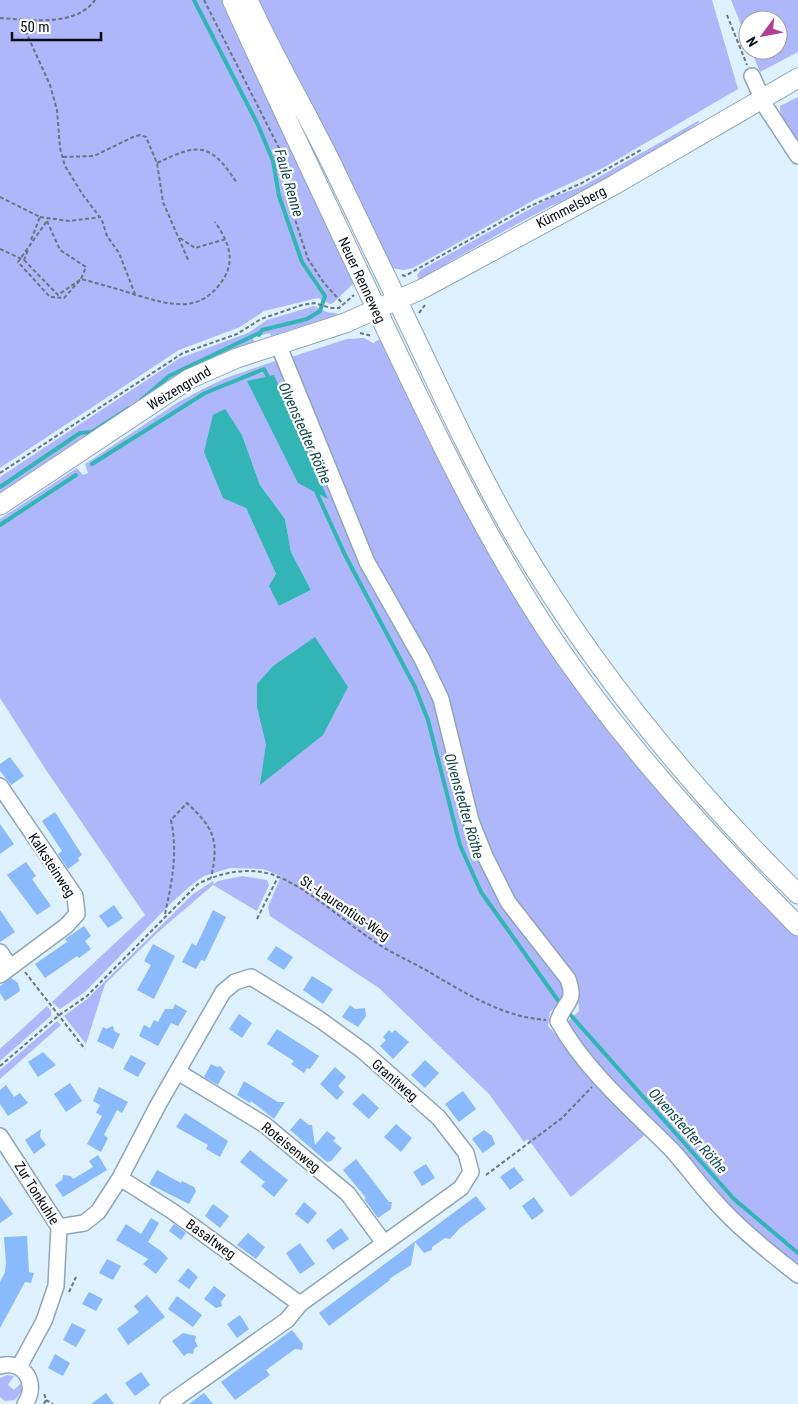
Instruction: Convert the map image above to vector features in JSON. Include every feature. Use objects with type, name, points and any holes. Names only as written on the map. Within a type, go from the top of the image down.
[{"type":"main road","name":"Neuer Renneweg","points":[[232,0],[447,457],[500,556],[555,642],[639,755],[704,830],[798,926]]},
{"type":"main road","name":"Neuer Renneweg","points":[[248,0],[267,42],[320,139],[460,434],[518,542],[584,644],[638,717],[712,804],[798,894]]},
{"type":"main road","name":"Kümmelsberg","points":[[377,310],[587,200],[798,78]]},
{"type":"main road","name":"Weizengrund","points":[[0,505],[189,379],[224,363],[345,323],[377,310]]},
{"type":"street","points":[[752,76],[762,98],[798,156]]},
{"type":"street","points":[[278,344],[367,562],[422,659],[441,699],[471,821],[485,856],[508,902],[568,979],[573,994],[563,1012],[572,1046],[600,1078],[688,1167],[712,1198],[749,1236],[798,1275]]},
{"type":"street","name":"Kalksteinweg","points":[[0,786],[74,896],[77,914],[66,926],[9,968]]},
{"type":"street","points":[[0,952],[9,968]]},
{"type":"street","name":"Granitweg","points":[[59,1227],[84,1223],[92,1218],[120,1178],[158,1105],[222,992],[234,982],[250,977],[298,1005],[363,1051],[439,1118],[466,1153],[471,1172],[461,1188],[300,1304],[287,1320],[168,1404]]},
{"type":"street","name":"Roteisenweg","points":[[178,1072],[265,1125],[348,1194],[384,1243]]},
{"type":"street","name":"Zur Tonkuhle","points":[[0,1136],[59,1227],[56,1286],[44,1321],[19,1367]]},
{"type":"street","name":"Basaltweg","points":[[120,1178],[172,1211],[300,1304]]},
{"type":"street","points":[[0,1366],[11,1364],[19,1367],[28,1375],[35,1401]]},
{"type":"path","points":[[0,18],[20,20],[57,19],[85,10],[95,0]]},
{"type":"path","name":"Neuer Renneweg","points":[[204,0],[279,148],[286,192],[308,259],[324,283],[344,305]]},
{"type":"path","points":[[727,15],[752,76]]},
{"type":"path","points":[[20,20],[50,85],[57,110],[60,148],[66,169],[79,190],[101,217],[107,236],[119,253],[135,294]]},
{"type":"path","points":[[63,157],[94,156],[120,142],[140,135],[150,142],[157,163],[164,202],[189,262]]},
{"type":"path","points":[[157,163],[185,150],[200,149],[219,158],[237,183]]},
{"type":"path","name":"Kümmelsberg","points":[[400,275],[405,276],[526,208],[582,183],[643,149]]},
{"type":"path","points":[[0,197],[40,217],[69,221],[101,217]]},
{"type":"path","points":[[24,260],[40,217]]},
{"type":"path","points":[[47,220],[60,250],[86,267],[81,279],[64,298],[50,297],[18,262],[20,258],[47,220]]},
{"type":"path","points":[[81,279],[176,306],[187,305],[203,298],[218,286],[227,273],[230,254],[226,240],[215,222]]},
{"type":"path","points":[[180,238],[195,248],[226,240]]},
{"type":"path","points":[[0,249],[24,260],[58,295],[81,279]]},
{"type":"path","points":[[344,305],[358,291]]},
{"type":"path","name":"Weizengrund","points":[[0,473],[182,353],[237,334],[261,319],[302,305],[318,303],[328,307],[339,308],[344,305]]},
{"type":"path","points":[[165,916],[175,865],[175,842],[171,820],[187,803],[204,818],[214,836],[216,854],[211,878]]},
{"type":"path","name":"St.-Laurentius-Weg","points":[[0,1066],[58,1016],[87,996],[198,884],[211,878],[245,870],[278,877],[303,890],[372,940],[477,999],[510,1014],[533,1019],[563,1012]]},
{"type":"path","points":[[256,919],[278,877]]},
{"type":"path","points":[[9,968],[58,1016],[85,1049]]},
{"type":"path","points":[[486,1175],[562,1118],[600,1078]]},
{"type":"path","points":[[35,1401],[53,1404]]},
{"type":"shaded area","points":[[0,0],[224,0],[354,283],[333,303],[330,304],[318,298],[264,311],[240,327],[179,350],[0,468]]},
{"type":"shaded area","points":[[256,0],[712,0],[738,89],[601,169],[536,199],[413,268],[404,270],[391,268]]},
{"type":"shaded area","points":[[731,0],[798,0],[798,52],[788,57],[788,10],[738,10],[738,17]]},
{"type":"shaded area","points":[[755,60],[783,60],[760,72]]},
{"type":"shaded area","points":[[798,97],[798,145],[781,117],[780,106]]},
{"type":"shaded area","points":[[698,121],[700,122],[657,152],[587,192],[551,206],[419,279],[417,275],[421,270],[548,199],[583,186]]},
{"type":"shaded area","points":[[314,306],[327,312],[339,314],[271,336],[270,333],[253,337],[254,343],[232,349],[195,366],[0,498],[0,477],[180,358],[248,333],[267,320]]},
{"type":"shaded area","points":[[364,338],[373,343],[380,339],[461,500],[728,865],[798,936],[798,1268],[757,1235],[576,1045],[564,1025],[579,1011],[577,980],[516,900],[475,817],[448,703],[371,562],[288,358],[347,339]]},
{"type":"shaded area","points":[[278,360],[439,705],[467,817],[563,984],[566,996],[550,1012],[548,1026],[646,1134],[571,1197],[528,1139],[524,1142],[489,1094],[379,988],[270,916],[268,907],[281,876],[263,869],[230,868],[204,876],[170,904],[85,992],[60,1009],[52,1002],[145,915],[46,770],[0,698],[0,519],[77,468],[83,475],[88,473],[85,464],[177,403],[226,378]],"holes":[[[224,410],[242,435],[260,485],[285,519],[291,552],[311,590],[279,606],[276,574],[246,508]]]},
{"type":"shaded area","points":[[274,375],[328,499],[298,483],[247,381]]},
{"type":"shaded area","points":[[225,409],[242,435],[260,485],[285,519],[291,552],[311,590],[279,606],[269,586],[276,574],[246,508],[223,498],[204,452],[213,415]]},
{"type":"shaded area","points":[[315,637],[348,687],[323,735],[260,785],[266,744],[257,707],[257,684],[273,666]]},
{"type":"shaded area","points":[[242,876],[267,880],[269,885],[257,911],[213,885],[157,933],[105,984],[86,1044],[64,1016],[87,999],[193,894],[213,881],[214,884],[218,881]]},
{"type":"shaded area","points":[[47,1006],[51,1011],[51,1016],[0,1061],[0,1049]]},
{"type":"shaded area","points":[[57,1021],[61,1025],[0,1079],[0,1070]]},
{"type":"shaded area","points":[[7,1375],[14,1376],[8,1385],[14,1390],[21,1383],[21,1392],[15,1400],[5,1401],[0,1397],[0,1378]]},
{"type":"building","points":[[10,757],[24,776],[11,785],[0,771],[0,764]]},
{"type":"building","points":[[55,812],[82,855],[78,858],[79,861],[68,869],[58,854],[62,851],[42,821]]},
{"type":"building","points":[[0,824],[14,844],[0,854]]},
{"type":"building","points":[[26,862],[36,876],[32,879],[51,906],[37,915],[7,875]]},
{"type":"building","points":[[114,905],[123,918],[108,928],[99,916]]},
{"type":"building","points":[[0,910],[15,932],[0,942]]},
{"type":"building","points":[[213,910],[226,917],[205,961],[201,960],[196,969],[182,962],[192,943],[196,946]]},
{"type":"building","points":[[84,926],[91,936],[85,941],[91,949],[79,958],[77,956],[45,978],[35,964],[67,942],[65,939]]},
{"type":"building","points":[[153,944],[175,956],[154,999],[137,990],[151,965],[144,961]]},
{"type":"building","points":[[276,946],[293,957],[284,970],[267,959]]},
{"type":"building","points":[[312,976],[333,989],[323,1004],[303,990]]},
{"type":"building","points":[[11,978],[18,983],[20,991],[5,1001],[0,993],[0,986]]},
{"type":"building","points":[[175,1004],[187,1011],[178,1026],[171,1023],[158,1046],[139,1036],[144,1025],[150,1028],[154,1020],[158,1022],[165,1009],[173,1009]]},
{"type":"building","points":[[350,1005],[355,1009],[365,1008],[366,1016],[358,1027],[342,1017]]},
{"type":"building","points":[[239,1014],[252,1023],[242,1038],[229,1029]]},
{"type":"building","points":[[113,1026],[114,1031],[120,1034],[113,1049],[97,1041],[103,1027],[106,1029]]},
{"type":"building","points":[[277,1029],[319,1056],[310,1069],[307,1068],[304,1073],[291,1064],[294,1061],[267,1044]]},
{"type":"building","points":[[389,1030],[392,1033],[395,1030],[409,1042],[393,1059],[380,1046],[386,1040],[383,1037]]},
{"type":"building","points":[[43,1052],[56,1065],[38,1077],[28,1062]]},
{"type":"building","points":[[131,1055],[146,1063],[138,1077],[123,1069]]},
{"type":"building","points":[[425,1060],[439,1073],[425,1088],[411,1075]]},
{"type":"building","points":[[211,1064],[217,1067],[220,1066],[225,1072],[218,1085],[204,1077]]},
{"type":"building","points":[[335,1067],[346,1077],[338,1086],[344,1092],[337,1100],[320,1084]]},
{"type":"building","points":[[244,1081],[278,1102],[285,1102],[274,1119],[251,1101],[250,1103],[237,1095]]},
{"type":"building","points":[[70,1083],[82,1101],[66,1112],[54,1094]]},
{"type":"building","points":[[6,1085],[14,1097],[20,1093],[28,1103],[8,1116],[0,1104],[0,1090]]},
{"type":"building","points":[[99,1087],[128,1102],[122,1113],[117,1110],[104,1135],[108,1138],[101,1152],[87,1144],[102,1116],[96,1113],[100,1105],[93,1101]]},
{"type":"building","points":[[463,1091],[476,1109],[459,1122],[445,1104]]},
{"type":"building","points":[[363,1093],[379,1108],[369,1119],[352,1104]]},
{"type":"building","points":[[185,1113],[228,1141],[220,1157],[206,1149],[208,1145],[176,1127]]},
{"type":"building","points":[[300,1118],[309,1125],[312,1125],[315,1145],[327,1131],[336,1138],[333,1141],[342,1148],[331,1161],[327,1162],[290,1130]]},
{"type":"building","points":[[396,1124],[412,1138],[401,1152],[384,1137]]},
{"type":"building","points":[[41,1129],[40,1137],[46,1145],[34,1154],[25,1140]]},
{"type":"building","points":[[484,1130],[492,1136],[495,1144],[483,1153],[472,1139]]},
{"type":"building","points":[[250,1150],[288,1180],[274,1197],[261,1186],[265,1182],[240,1162]]},
{"type":"building","points":[[98,1155],[107,1170],[63,1197],[55,1185],[62,1180],[63,1175],[71,1176],[73,1179],[93,1167],[89,1161]]},
{"type":"building","points":[[356,1159],[389,1202],[392,1202],[391,1209],[378,1218],[364,1199],[366,1198],[343,1170]]},
{"type":"building","points":[[426,1164],[435,1178],[422,1186],[413,1172]]},
{"type":"building","points":[[514,1167],[524,1180],[510,1190],[500,1177]]},
{"type":"building","points":[[157,1170],[181,1183],[182,1181],[194,1187],[196,1191],[189,1204],[149,1184]]},
{"type":"building","points":[[0,1196],[13,1214],[0,1223]]},
{"type":"building","points":[[476,1196],[486,1209],[460,1228],[450,1239],[445,1238],[432,1247],[432,1250],[424,1253],[415,1242],[411,1265],[389,1279],[329,1326],[319,1313]]},
{"type":"building","points":[[534,1197],[544,1211],[532,1220],[522,1206]]},
{"type":"building","points":[[304,1202],[317,1213],[308,1224],[295,1214]]},
{"type":"building","points":[[213,1204],[229,1216],[220,1228],[205,1216]]},
{"type":"building","points":[[151,1218],[159,1223],[148,1242],[168,1258],[156,1274],[143,1264],[148,1259],[116,1240],[126,1224],[141,1234]]},
{"type":"building","points":[[174,1224],[186,1233],[181,1240],[169,1231]]},
{"type":"building","points":[[341,1228],[349,1239],[333,1250],[326,1240]]},
{"type":"building","points":[[248,1233],[265,1247],[256,1259],[237,1245]]},
{"type":"building","points":[[27,1236],[29,1272],[34,1273],[31,1283],[25,1282],[0,1328],[0,1282],[5,1272],[6,1263],[4,1237]]},
{"type":"building","points":[[300,1243],[315,1264],[300,1274],[286,1253]]},
{"type":"building","points":[[107,1259],[121,1266],[113,1280],[99,1273]]},
{"type":"building","points":[[188,1268],[198,1277],[189,1289],[178,1281]]},
{"type":"building","points":[[214,1286],[226,1295],[221,1302],[222,1306],[216,1308],[204,1299]]},
{"type":"building","points":[[89,1292],[103,1299],[96,1311],[82,1304]]},
{"type":"building","points":[[147,1295],[165,1317],[128,1345],[117,1329],[139,1312],[134,1306]]},
{"type":"building","points":[[177,1296],[202,1315],[193,1327],[168,1309]]},
{"type":"building","points":[[240,1315],[249,1329],[237,1338],[227,1324]]},
{"type":"building","points":[[72,1323],[86,1330],[76,1347],[63,1340]]},
{"type":"building","points":[[292,1330],[303,1344],[302,1350],[295,1349],[266,1370],[270,1375],[235,1400],[221,1382]]},
{"type":"building","points":[[183,1333],[196,1336],[195,1341],[198,1346],[194,1349],[193,1354],[188,1353],[184,1356],[172,1341]]},
{"type":"building","points":[[55,1354],[70,1363],[63,1376],[48,1368]]},
{"type":"building","points":[[141,1372],[150,1385],[135,1396],[125,1383]]},
{"type":"building","points":[[106,1393],[114,1404],[91,1404]]},
{"type":"building","points":[[204,1393],[213,1404],[189,1404]]},
{"type":"waterway","name":"Faule Renne","points":[[194,0],[258,125],[273,161],[279,196],[302,262],[325,296],[320,311],[307,319],[262,330],[259,335]]},
{"type":"waterway","points":[[141,400],[169,376],[259,333]]},
{"type":"waterway","points":[[92,464],[205,393],[264,369],[270,381]]},
{"type":"waterway","points":[[0,487],[80,433],[92,432],[129,408]]},
{"type":"waterway","points":[[0,525],[76,475]]},
{"type":"waterway","name":"Olvenstedter Röthe","points":[[315,489],[345,555],[415,687],[428,720],[460,845],[481,892],[562,1006]]},
{"type":"waterway","name":"Olvenstedter Röthe","points":[[567,1011],[734,1199],[798,1253]]}]
